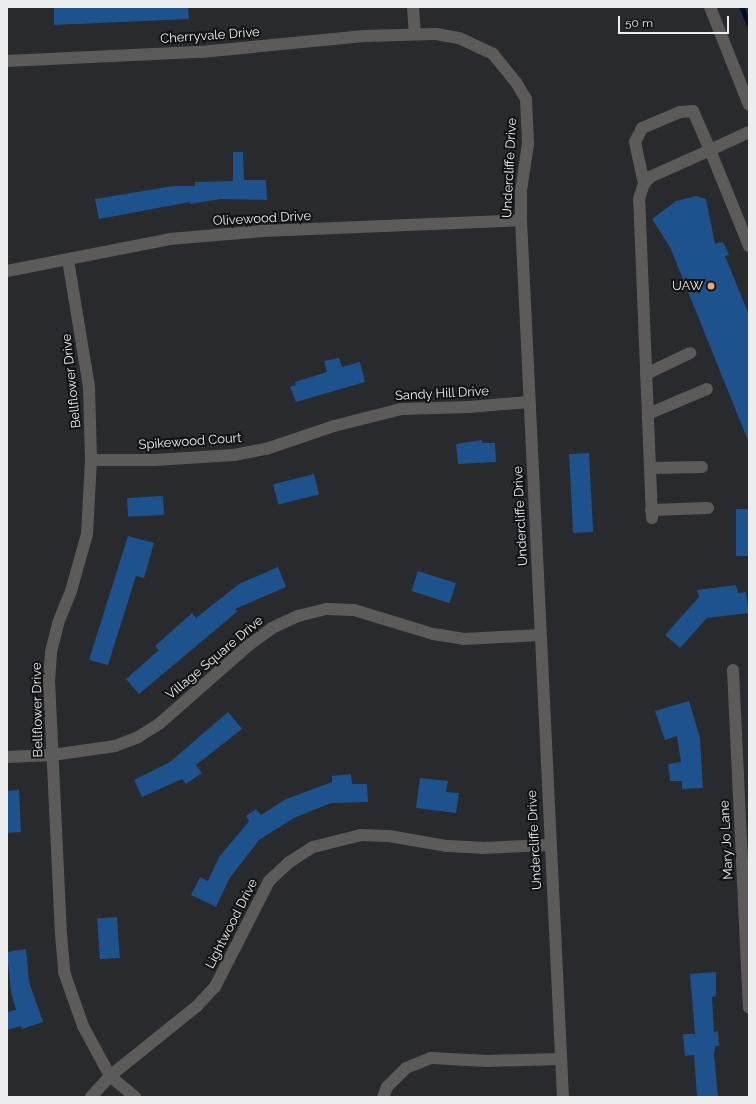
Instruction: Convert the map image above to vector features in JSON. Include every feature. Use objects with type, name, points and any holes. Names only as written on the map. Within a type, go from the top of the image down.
[{"type":"street","points":[[413,7],[415,34]]},
{"type":"street","points":[[710,7],[749,105]]},
{"type":"street","name":"Cherryvale Drive","points":[[7,60],[194,52],[415,34]]},
{"type":"street","name":"Undercliffe Drive","points":[[415,34],[459,38],[478,45],[493,54],[517,84],[526,99],[528,144],[521,191],[521,220],[549,845],[563,1097]]},
{"type":"street","points":[[644,184],[635,142],[642,128],[680,112],[693,111],[749,246]]},
{"type":"street","points":[[708,508],[651,514],[640,199],[644,184],[650,177],[749,132]]},
{"type":"street","name":"Olivewood Drive","points":[[7,271],[178,238],[263,231],[521,220]]},
{"type":"street","name":"Bellflower Drive","points":[[68,260],[89,387],[91,460],[87,534],[51,653],[49,680],[64,972],[84,1026],[110,1076],[135,1097]]},
{"type":"street","points":[[646,374],[690,353]]},
{"type":"street","points":[[648,414],[707,390]]},
{"type":"street","name":"Sandy Hill Drive","points":[[334,426],[401,408],[469,407],[529,402]]},
{"type":"street","name":"Spikewood Court","points":[[91,460],[155,460],[234,455],[266,449],[334,426]]},
{"type":"street","points":[[650,468],[702,467]]},
{"type":"street","name":"Village Square Drive","points":[[7,757],[52,755],[115,746],[138,737],[164,719],[249,645],[272,628],[298,616],[327,609],[354,610],[433,634],[463,639],[540,635]]},
{"type":"street","name":"Mary Jo Lane","points":[[733,670],[749,1008]]},
{"type":"street","name":"Lightwood Drive","points":[[91,1097],[110,1076],[197,1006],[215,987],[269,881],[288,863],[313,847],[362,835],[389,836],[447,846],[482,848],[549,845]]},
{"type":"street","points":[[383,1097],[387,1087],[406,1068],[430,1058],[487,1061],[560,1059]]},
{"type":"building","points":[[54,7],[188,7],[189,19],[54,25]]},
{"type":"building","points":[[233,152],[243,152],[244,180],[266,180],[267,200],[221,199],[190,204],[190,202],[99,219],[95,199],[173,186],[195,186],[195,182],[233,181]]},
{"type":"building","name":"UAW","points":[[696,196],[706,199],[715,244],[723,242],[729,255],[725,256],[749,315],[749,443],[670,247],[652,219],[676,201]]},
{"type":"building","points":[[339,358],[342,367],[360,362],[365,382],[296,402],[290,387],[296,385],[295,382],[327,372],[324,361]]},
{"type":"building","points":[[482,440],[482,443],[495,443],[496,462],[458,464],[456,444]]},
{"type":"building","points":[[589,453],[593,532],[573,533],[569,454]]},
{"type":"building","points":[[314,474],[319,494],[278,505],[273,484]]},
{"type":"building","points":[[163,496],[164,515],[128,517],[127,498]]},
{"type":"building","points":[[736,509],[749,509],[749,556],[736,556]]},
{"type":"building","points":[[128,536],[154,543],[144,578],[136,576],[108,665],[89,660]]},
{"type":"building","points":[[278,567],[286,587],[235,609],[238,611],[139,694],[126,679],[159,650],[155,646],[192,613],[196,618],[239,584]]},
{"type":"building","points":[[418,571],[456,583],[450,603],[412,591]]},
{"type":"building","points":[[736,585],[738,593],[746,592],[749,613],[707,618],[680,648],[665,635],[699,597],[697,590]]},
{"type":"building","points":[[689,701],[700,738],[703,788],[682,789],[682,781],[670,781],[668,764],[681,762],[677,736],[665,740],[655,711]]},
{"type":"building","points":[[228,712],[242,729],[196,765],[202,773],[186,784],[182,779],[142,797],[134,780],[170,762]]},
{"type":"building","points":[[351,774],[352,784],[367,784],[368,802],[331,803],[294,818],[259,840],[229,879],[216,907],[191,895],[200,877],[208,881],[219,857],[249,821],[246,816],[256,809],[261,815],[286,799],[332,782],[332,776]]},
{"type":"building","points":[[420,778],[448,781],[446,792],[459,793],[456,813],[416,808]]},
{"type":"building","points":[[19,790],[21,832],[7,833],[7,791]]},
{"type":"building","points":[[117,917],[120,958],[100,959],[97,918]]},
{"type":"building","points":[[26,949],[29,982],[43,1022],[22,1029],[21,1026],[7,1030],[7,1012],[16,1010],[11,992],[7,952]]},
{"type":"building","points":[[716,972],[716,996],[712,997],[714,1032],[718,1031],[719,1046],[715,1046],[714,1054],[718,1097],[697,1097],[694,1055],[685,1056],[683,1034],[695,1034],[690,974]]},
{"type":"waterway","points":[[742,7],[749,24]]},
{"type":"place","name":"UAW","points":[[711,286]]}]
